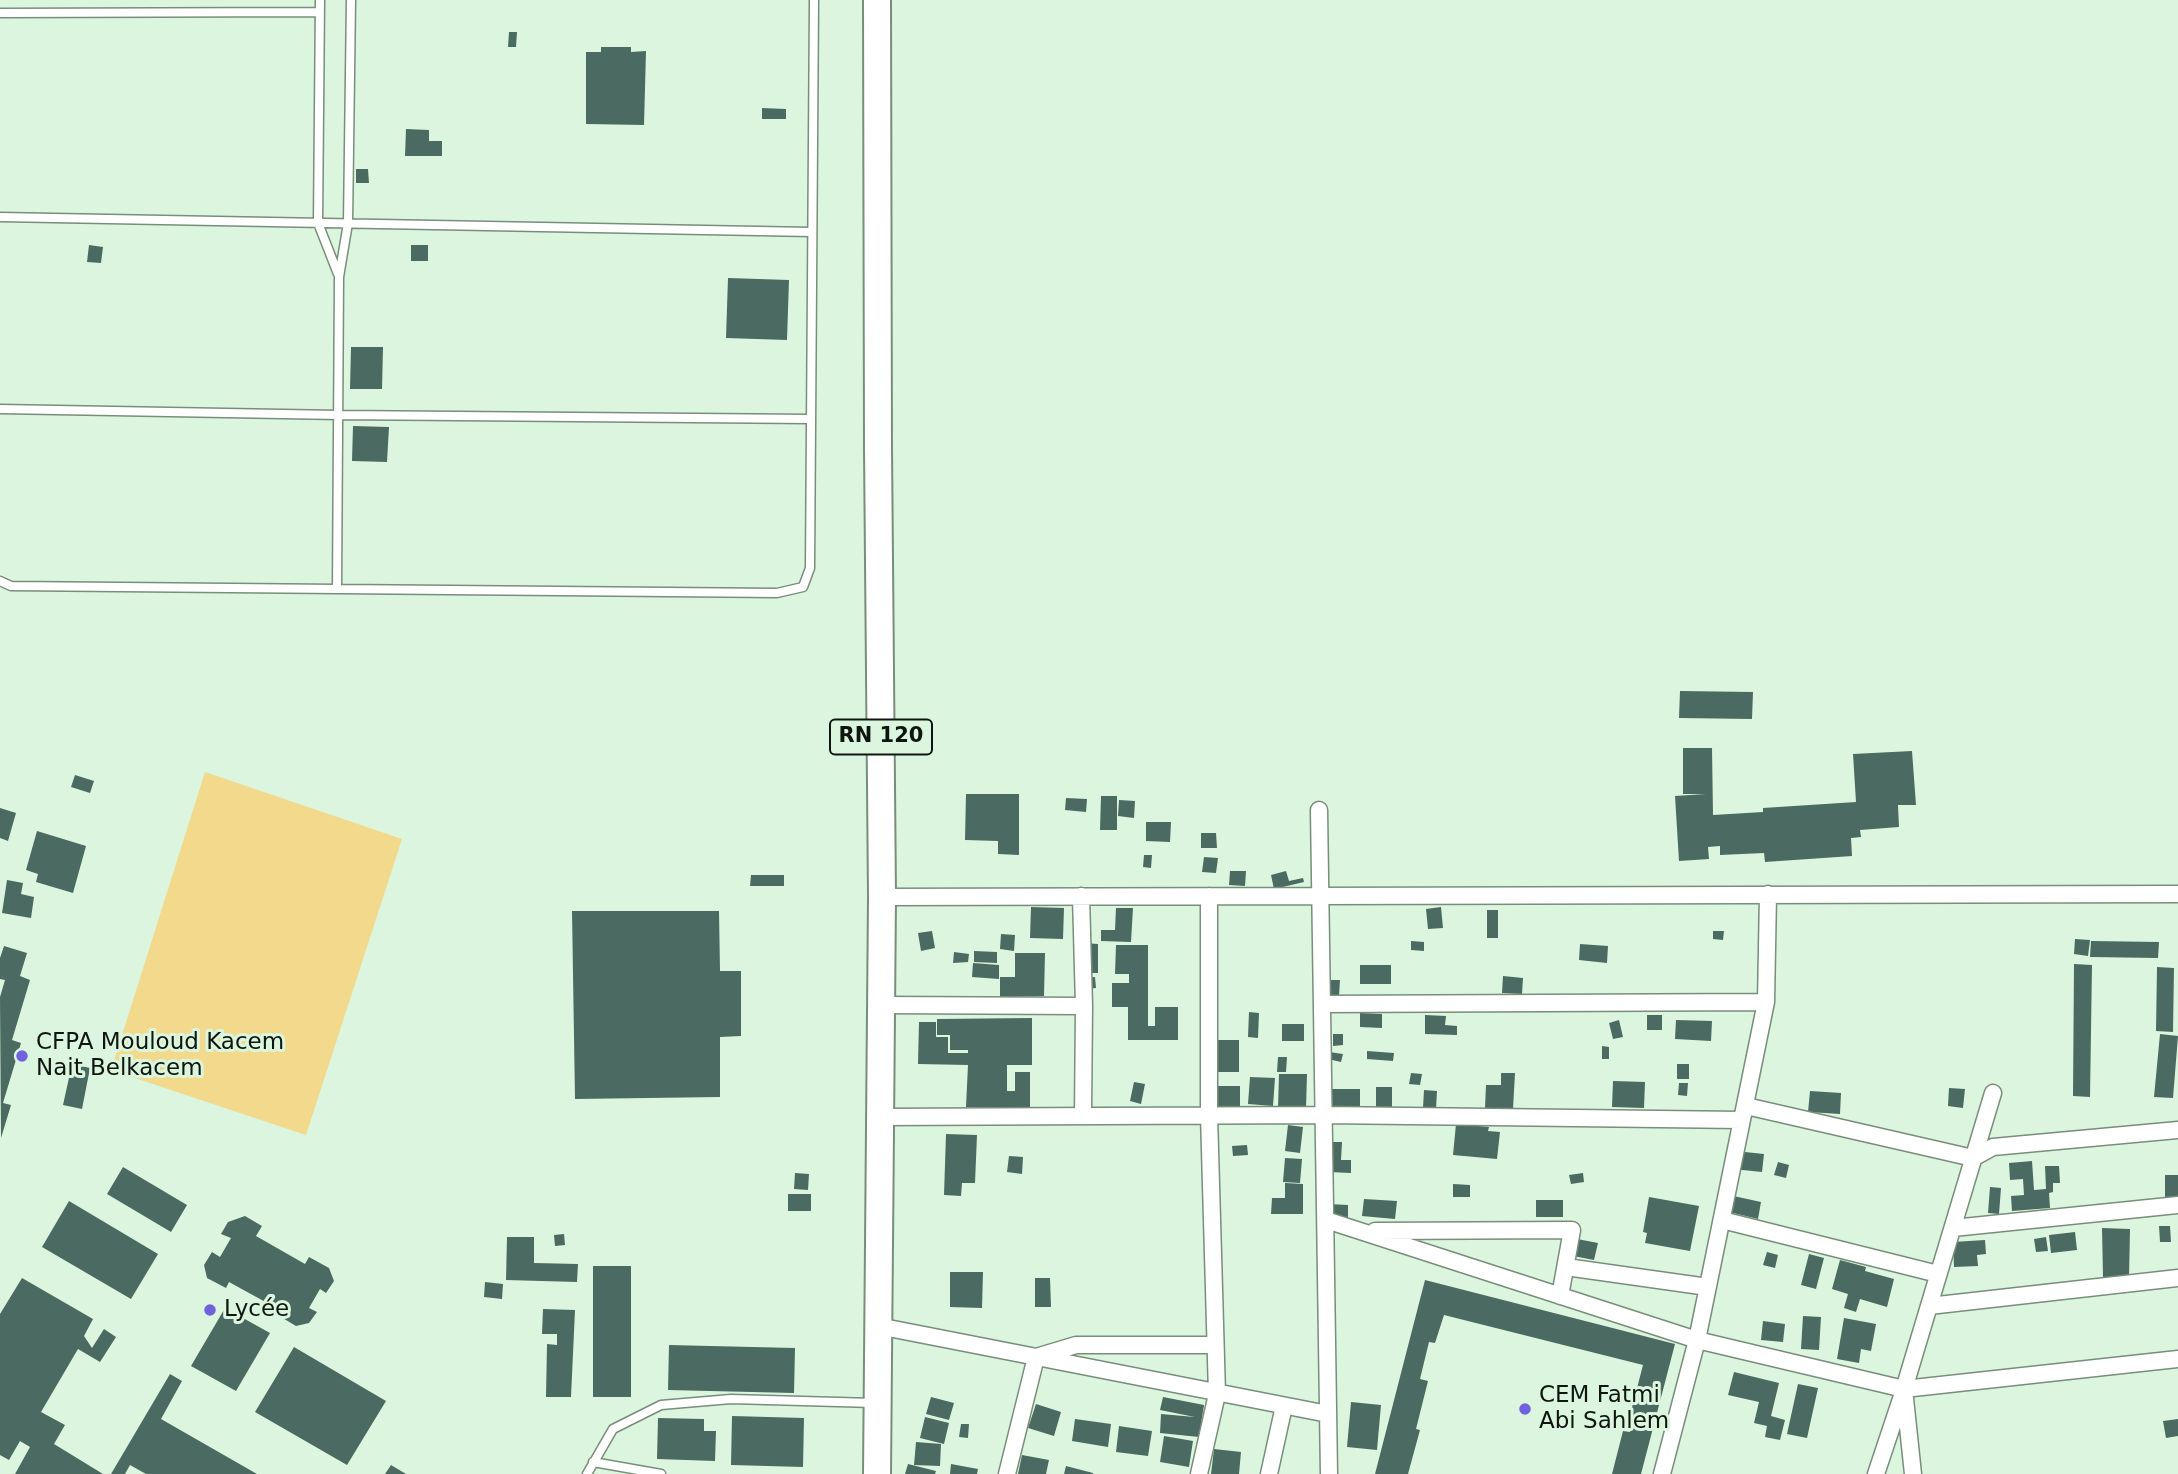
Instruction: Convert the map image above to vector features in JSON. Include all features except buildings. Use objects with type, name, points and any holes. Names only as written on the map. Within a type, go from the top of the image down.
[{"type":"main road","name":"RN 120","points":[[877,0],[882,897],[877,1474]]},
{"type":"street","points":[[1319,810],[1329,1474]]},
{"type":"street","points":[[1662,1474],[1697,1340],[1766,1002],[1768,894]]},
{"type":"street","points":[[882,897],[2178,894]]},
{"type":"street","points":[[1081,896],[1083,1116]]},
{"type":"street","points":[[1199,1474],[1217,1394],[1209,1115],[1209,896]]},
{"type":"street","points":[[1322,1004],[1766,1002]]},
{"type":"street","points":[[881,1005],[1084,1006]]},
{"type":"street","points":[[1876,1474],[1993,1093]]},
{"type":"street","points":[[880,1117],[1744,1113],[1973,1158],[1993,1147],[2178,1130]]},
{"type":"street","points":[[1952,1227],[2178,1205]]},
{"type":"street","points":[[1326,1220],[1697,1340],[1904,1389],[2178,1359]]},
{"type":"street","points":[[1722,1220],[1938,1274]]},
{"type":"street","points":[[1362,1231],[1572,1230],[1560,1296]]},
{"type":"street","points":[[1566,1267],[1708,1287]]},
{"type":"street","points":[[1929,1306],[2178,1278]]},
{"type":"street","points":[[878,1326],[1328,1415]]},
{"type":"street","points":[[1036,1357],[1076,1345],[1215,1345]]},
{"type":"street","points":[[1007,1474],[1036,1357]]},
{"type":"street","points":[[1904,1389],[1913,1474]]},
{"type":"street","points":[[1269,1474],[1284,1406]]},
{"type":"lane","points":[[320,0],[318,223],[339,277]]},
{"type":"lane","points":[[337,589],[339,277],[348,223],[351,0]]},
{"type":"lane","points":[[0,581],[11,586],[777,593],[803,587],[810,568],[814,0]]},
{"type":"lane","points":[[0,13],[319,12]]},
{"type":"lane","points":[[0,217],[812,232]]},
{"type":"lane","points":[[0,409],[811,419]]},
{"type":"lane","points":[[587,1474],[613,1429],[661,1405],[731,1399],[877,1404]]},
{"type":"lane","points":[[593,1462],[661,1474]]},
{"type":"shaded area","points":[[205,772],[402,839],[306,1135],[111,1070]]},
{"type":"place","name":"CFPA Mouloud Kacem Nait Belkacem","points":[[22,1056]]},
{"type":"place","name":"Lycée","points":[[210,1310]]},
{"type":"place","name":"CEM Fatmi Abi Sahlem","points":[[1525,1409]]}]
